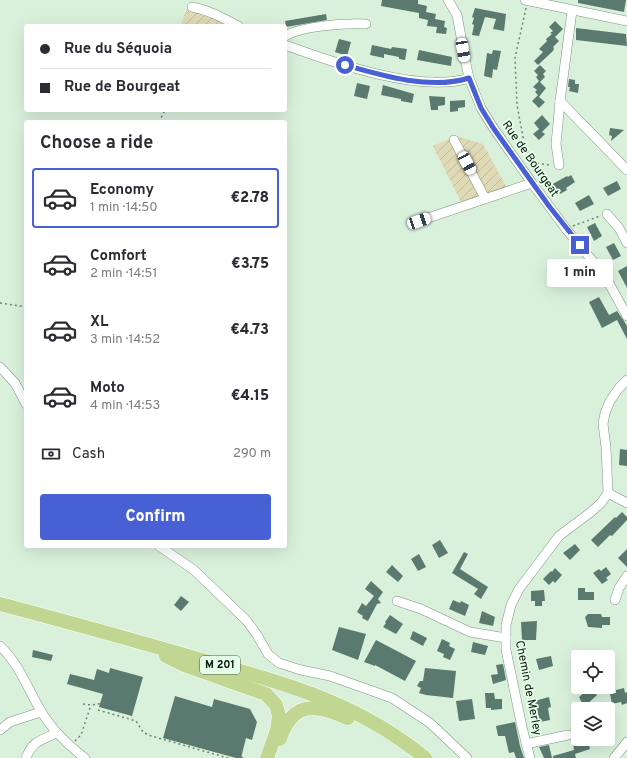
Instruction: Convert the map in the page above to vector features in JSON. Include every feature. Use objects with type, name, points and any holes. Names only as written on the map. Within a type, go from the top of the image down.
[{"type":"highway","name":"M 201","points":[[0,604],[166,649],[281,683],[335,702],[377,723],[408,744],[425,758]]},
{"type":"highway","name":"M 201","points":[[0,610],[279,687],[325,704],[368,724],[417,758]]},
{"type":"highway","points":[[164,655],[184,665],[266,694],[276,705],[279,716],[277,730],[267,758]]},
{"type":"highway","points":[[304,691],[322,694],[364,712],[405,737],[431,758]]},
{"type":"highway","points":[[274,758],[286,725],[290,719],[302,710],[318,708],[330,711],[356,722],[368,724]]},
{"type":"street","name":"Rue de Bourgeat","points":[[448,0],[457,15],[469,78],[484,113],[532,183],[605,276],[627,316]]},
{"type":"street","points":[[526,0],[627,21]]},
{"type":"street","points":[[192,7],[201,8],[234,24]]},
{"type":"street","points":[[559,165],[556,144],[572,10]]},
{"type":"street","points":[[287,35],[316,28],[366,24]]},
{"type":"street","points":[[287,46],[353,67],[402,79],[446,82],[459,81],[469,78]]},
{"type":"street","points":[[560,101],[627,170]]},
{"type":"street","points":[[454,140],[485,198]]},
{"type":"street","points":[[419,221],[532,183]]},
{"type":"street","points":[[608,214],[619,228],[627,243]]},
{"type":"street","points":[[0,368],[15,383],[24,400]]},
{"type":"street","points":[[627,380],[610,401],[605,413],[603,424],[606,447],[608,493],[627,503]]},
{"type":"street","name":"Chemin de Merley","points":[[530,758],[508,657],[506,625],[511,605],[519,589],[559,536],[591,512],[601,503],[608,493]]},
{"type":"street","points":[[162,548],[194,570],[247,621],[268,654],[279,663],[301,670],[330,676],[392,698],[430,723],[467,758]]},
{"type":"street","points":[[615,600],[619,588],[627,576]]},
{"type":"street","points":[[397,601],[421,609],[470,632],[506,638]]},
{"type":"street","points":[[0,646],[15,663],[41,712],[56,733],[85,758]]},
{"type":"street","points":[[0,730],[10,722],[41,712]]},
{"type":"street","points":[[26,758],[29,750],[38,741],[56,733]]},
{"type":"street","points":[[526,744],[568,735]]},
{"type":"street","points":[[614,758],[627,742]]},
{"type":"path","points":[[526,0],[515,58],[517,105],[524,142],[532,163],[536,180],[532,183]]},
{"type":"path","points":[[532,163],[547,164]]},
{"type":"path","points":[[566,228],[608,214]]},
{"type":"path","points":[[0,303],[24,307]]},
{"type":"path","points":[[83,704],[91,706],[104,703]]},
{"type":"path","points":[[74,742],[81,735],[91,706]]},
{"type":"path","points":[[98,710],[136,721],[143,732],[155,737],[228,758]]},
{"type":"shaded area","points":[[188,6],[234,24],[181,24]]},
{"type":"shaded area","points":[[456,136],[483,144],[507,188],[462,204],[433,146]]},
{"type":"building","points":[[382,0],[418,0],[418,4],[427,6],[426,12],[436,14],[435,19],[445,21],[444,27],[447,28],[446,34],[436,33],[437,27],[427,26],[428,20],[419,18],[419,13],[381,6]]},
{"type":"building","points":[[578,0],[626,0],[624,12],[578,3]]},
{"type":"building","points":[[475,8],[506,14],[504,31],[493,29],[496,19],[485,17],[479,36],[472,35],[474,25],[472,24],[474,18],[472,17]]},
{"type":"building","points":[[326,14],[327,20],[287,27],[285,21]]},
{"type":"building","points":[[555,21],[563,29],[555,37],[559,41],[553,47],[553,51],[538,65],[534,61],[543,52],[539,49],[547,41],[546,39],[552,34],[550,33],[553,31],[549,27]]},
{"type":"building","points":[[576,28],[626,34],[627,46],[576,40]]},
{"type":"building","points":[[339,39],[351,42],[347,56],[335,52]]},
{"type":"building","points":[[372,45],[391,49],[392,47],[407,49],[405,60],[399,59],[399,57],[384,54],[384,58],[370,55]]},
{"type":"building","points":[[419,50],[452,57],[451,66],[417,60]]},
{"type":"building","points":[[493,50],[501,51],[497,70],[493,69],[492,78],[484,76],[487,53],[492,54]]},
{"type":"building","points":[[540,65],[546,71],[543,74],[545,77],[540,82],[546,88],[539,97],[545,102],[539,108],[532,101],[538,95],[535,92],[537,90],[533,87],[539,81],[536,77],[538,75],[534,71]]},
{"type":"building","points":[[569,79],[575,80],[575,84],[579,84],[578,93],[569,91]]},
{"type":"building","points":[[357,83],[370,86],[367,99],[354,96]]},
{"type":"building","points":[[383,85],[414,94],[412,103],[381,95]]},
{"type":"building","points":[[429,96],[445,97],[445,105],[438,106],[438,110],[431,110]]},
{"type":"building","points":[[465,100],[465,107],[458,108],[458,111],[450,112],[450,101]]},
{"type":"building","points":[[542,115],[550,124],[542,132],[545,134],[539,140],[533,134],[539,129],[534,123]]},
{"type":"building","points":[[610,128],[624,130],[611,141],[612,136],[609,135]]},
{"type":"building","points":[[571,175],[575,182],[566,188],[567,190],[560,194],[557,189],[555,191],[551,185]]},
{"type":"building","points":[[617,181],[621,189],[608,196],[603,188]]},
{"type":"building","points":[[589,195],[594,204],[580,211],[575,203]]},
{"type":"building","points":[[595,223],[602,236],[594,241],[587,227]]},
{"type":"building","points":[[614,243],[621,256],[613,260],[606,247]]},
{"type":"building","points":[[627,266],[627,288],[618,271]]},
{"type":"building","points":[[599,297],[609,315],[617,311],[624,321],[627,326],[627,339],[617,320],[602,328],[589,302]]},
{"type":"building","points":[[620,449],[627,450],[627,466],[619,465]]},
{"type":"building","points":[[622,512],[627,517],[627,520],[612,536],[610,535],[598,547],[591,540]]},
{"type":"building","points":[[440,540],[448,553],[439,558],[432,545]]},
{"type":"building","points":[[575,544],[580,550],[570,560],[563,553]]},
{"type":"building","points":[[627,549],[627,567],[618,558]]},
{"type":"building","points":[[464,552],[468,554],[460,569],[488,587],[481,599],[474,594],[478,589],[452,573]]},
{"type":"building","points":[[419,554],[426,567],[418,571],[411,559]]},
{"type":"building","points":[[392,565],[403,576],[398,582],[386,572]]},
{"type":"building","points":[[606,567],[611,574],[606,578],[608,580],[602,584],[593,573],[599,569],[601,571]]},
{"type":"building","points":[[555,568],[562,575],[555,583],[553,581],[549,585],[543,579]]},
{"type":"building","points":[[371,581],[383,592],[378,599],[381,603],[377,604],[368,621],[362,618],[363,616],[357,612],[362,603],[366,606],[374,596],[365,589]]},
{"type":"building","points":[[578,588],[585,588],[585,592],[594,592],[594,600],[578,600]]},
{"type":"building","points":[[544,590],[545,601],[542,601],[542,606],[535,606],[535,601],[531,601],[531,591]]},
{"type":"building","points":[[181,596],[189,602],[181,611],[174,605]]},
{"type":"building","points":[[453,600],[460,603],[461,601],[469,605],[465,616],[449,609]]},
{"type":"building","points":[[482,611],[495,617],[493,626],[479,623]]},
{"type":"building","points":[[588,614],[601,614],[602,617],[610,617],[610,625],[602,625],[602,628],[588,627],[585,617]]},
{"type":"building","points":[[390,615],[403,624],[396,634],[383,627]]},
{"type":"building","points":[[537,621],[536,640],[522,640],[521,622]]},
{"type":"building","points":[[339,627],[366,634],[358,660],[332,650]]},
{"type":"building","points":[[413,631],[427,638],[423,646],[410,639]]},
{"type":"building","points":[[442,639],[450,643],[449,646],[455,649],[450,660],[443,657],[444,654],[437,651]]},
{"type":"building","points":[[376,640],[416,661],[405,681],[375,665],[364,662]]},
{"type":"building","points":[[473,642],[488,646],[485,655],[471,652]]},
{"type":"building","points":[[33,650],[53,655],[51,661],[32,657]]},
{"type":"building","points":[[551,656],[553,666],[539,670],[536,659]]},
{"type":"building","points":[[503,664],[506,680],[493,684],[491,675],[498,674],[496,665]]},
{"type":"building","points":[[110,668],[143,677],[132,716],[99,707],[103,694],[67,684],[70,674],[94,680],[97,669],[109,673]]},
{"type":"building","points":[[425,668],[456,671],[453,698],[419,693],[421,688],[417,686],[420,681],[423,681]]},
{"type":"building","points":[[624,688],[625,693],[627,692],[627,703],[622,705],[621,702],[615,703],[615,702],[612,702],[610,694],[615,694],[616,690]]},
{"type":"building","points":[[485,693],[494,693],[495,699],[502,699],[502,709],[491,710],[491,708],[486,708]]},
{"type":"building","points":[[583,694],[597,695],[589,702],[582,702],[579,697]]},
{"type":"building","points":[[175,696],[212,707],[214,699],[250,709],[257,722],[252,740],[246,738],[241,758],[236,758],[163,738]]},
{"type":"building","points":[[549,697],[551,707],[548,708],[550,720],[540,722],[537,710],[533,711],[531,702]]},
{"type":"building","points":[[472,699],[475,719],[459,721],[456,701]]},
{"type":"building","points":[[515,722],[524,758],[516,758],[514,752],[509,753],[505,736],[498,736],[496,726]]},
{"type":"building","points":[[549,745],[552,758],[544,758],[539,747]]},
{"type":"building","points":[[573,746],[589,746],[590,749],[575,754],[576,758],[553,758],[553,756],[574,750]]},
{"type":"route","points":[[345,65],[402,79],[427,82],[459,81],[469,78],[481,108],[494,129],[549,206],[580,245]]}]
